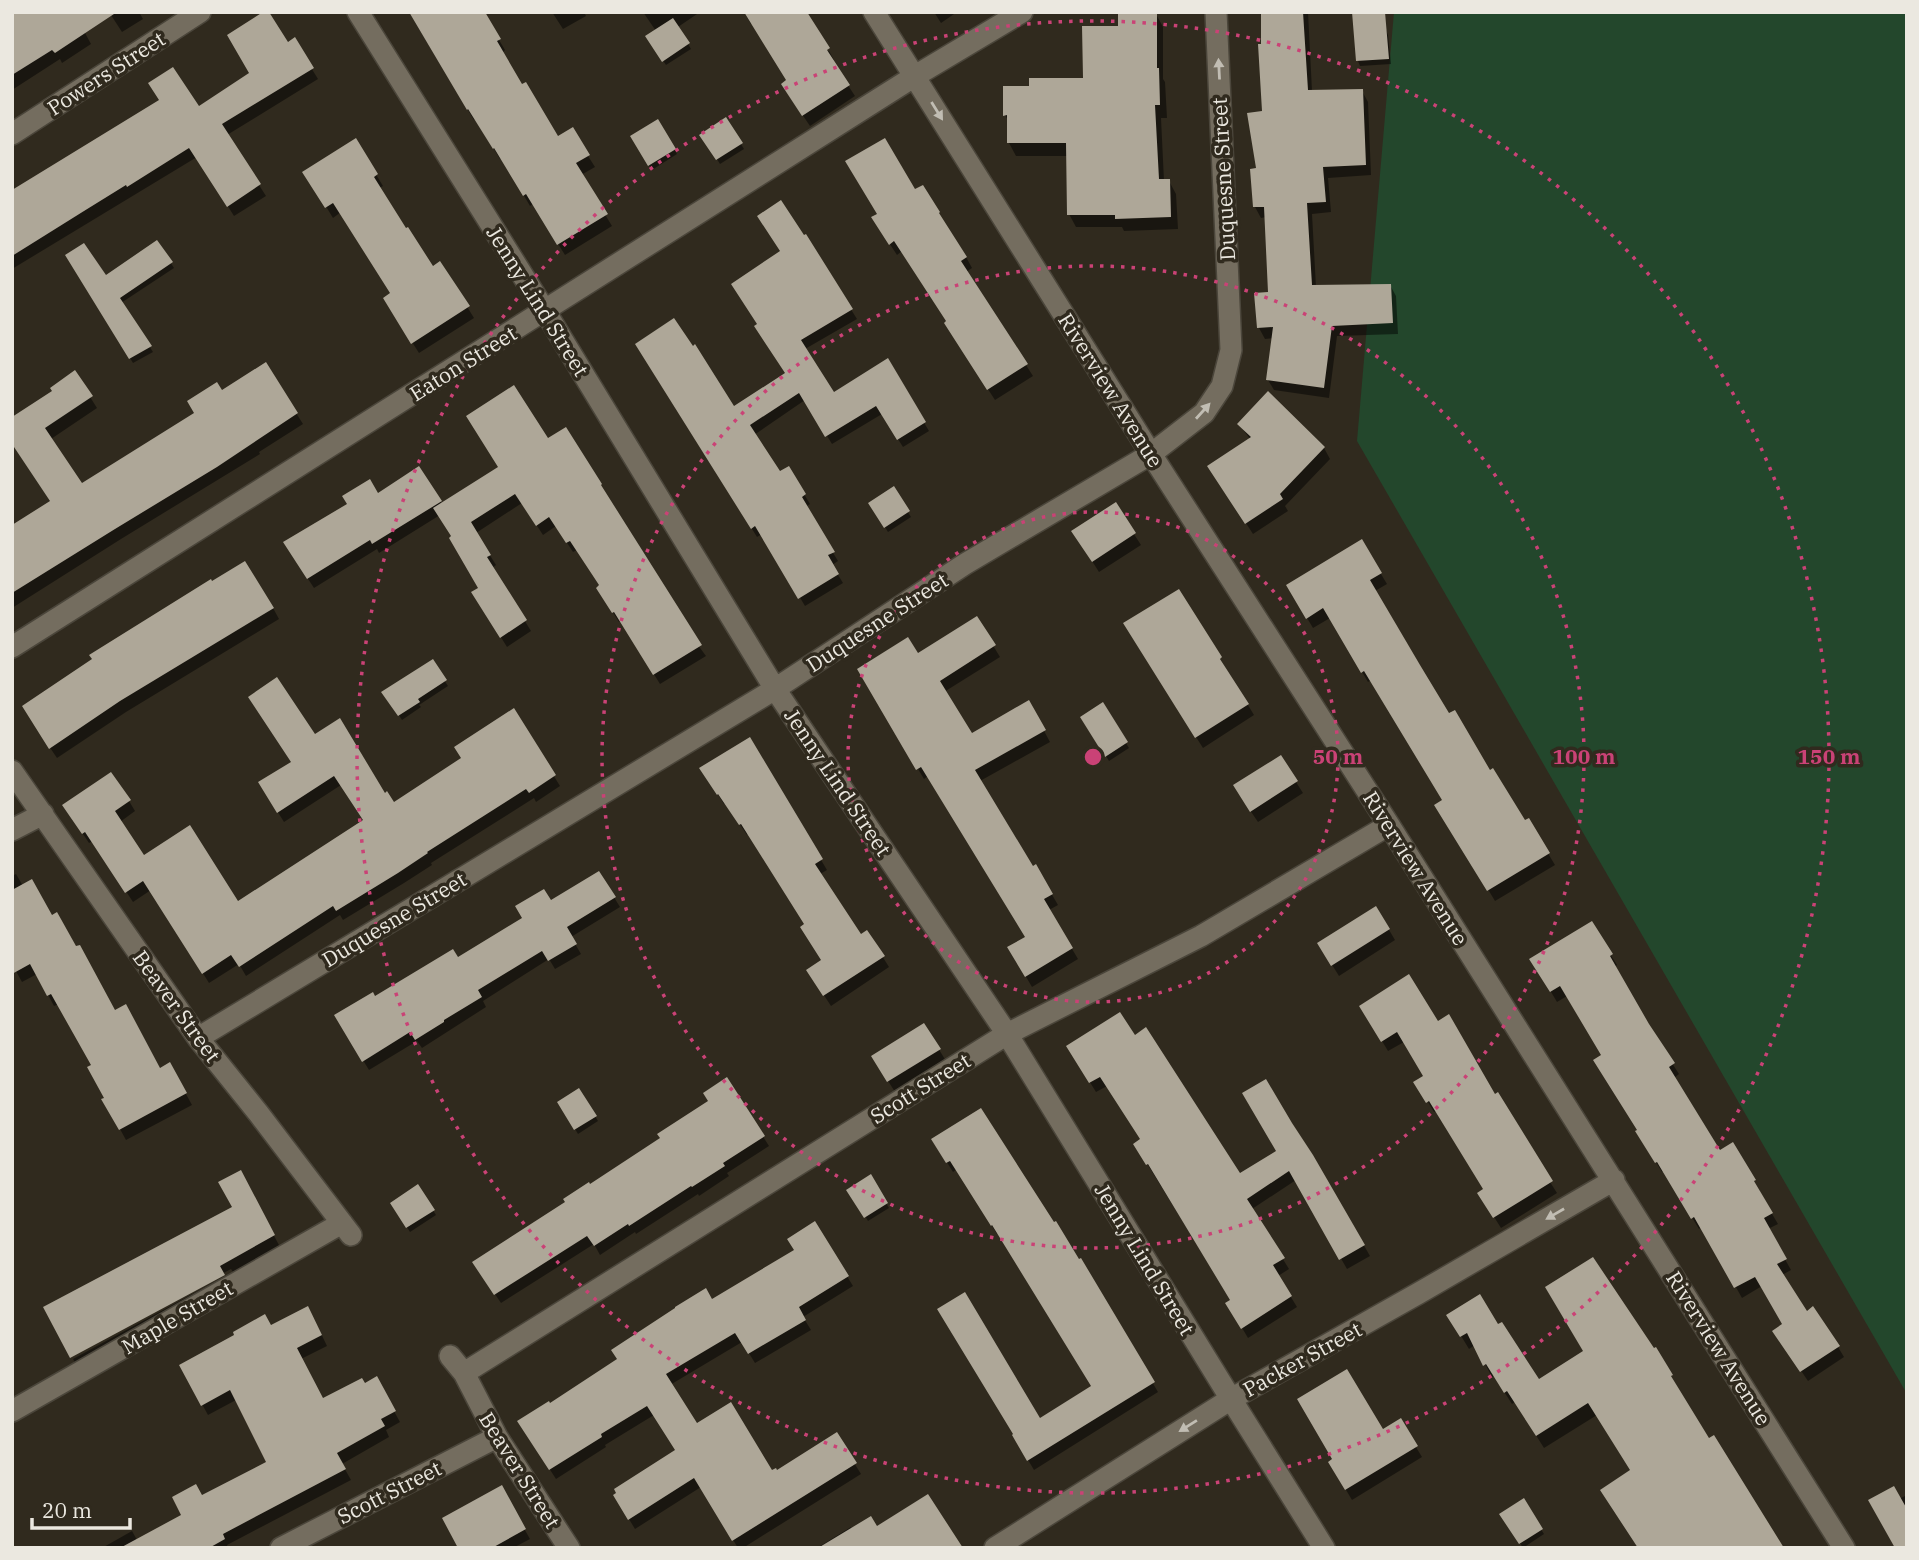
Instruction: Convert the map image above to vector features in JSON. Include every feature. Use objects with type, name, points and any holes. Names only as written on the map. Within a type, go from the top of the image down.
[{"type":"street","name":"Powers Street","points":[[12,134],[200,12]]},
{"type":"street","name":"Jenny Lind Street","points":[[358,12],[545,311],[775,689],[1007,1034],[1324,1548]]},
{"type":"street","name":"Riverview Avenue","points":[[874,12],[1844,1548]]},
{"type":"street","name":"Eaton Street","points":[[12,647],[915,76],[1022,12]]},
{"type":"street","name":"Duquesne Street","points":[[198,1038],[775,689],[965,564],[1151,454],[1204,413],[1222,386],[1231,350],[1216,12]]},
{"type":"street","name":"Beaver Street","points":[[12,771],[198,1038],[346,1229]]},
{"type":"street","points":[[12,830],[43,814]]},
{"type":"street","name":"Scott Street","points":[[457,1365],[1007,1034],[1201,936],[1389,825]]},
{"type":"street","name":"Packer Street","points":[[995,1548],[1231,1399],[1614,1180]]},
{"type":"street","name":"Maple Street","points":[[15,1404],[346,1229]]},
{"type":"street","name":"Beaver Street","points":[[457,1365],[497,1437],[569,1548]]},
{"type":"street","name":"Scott Street","points":[[281,1548],[497,1437]]},
{"type":"green space","points":[[1394,12],[1907,12],[1907,1394],[1357,441]]},
{"type":"building","points":[[12,12],[117,12],[55,53],[52,50],[12,75]]},
{"type":"building","points":[[263,12],[269,12],[288,42],[295,37],[314,68],[222,124],[261,184],[227,207],[189,148],[12,256],[12,190],[159,100],[148,83],[173,67],[199,106],[249,73],[227,35]]},
{"type":"building","points":[[409,12],[485,12],[501,39],[497,41],[522,84],[526,82],[558,136],[573,127],[590,155],[576,163],[608,214],[557,245],[526,194],[523,196],[467,110]]},
{"type":"building","points":[[744,12],[807,12],[850,85],[802,116],[781,84],[786,80]]},
{"type":"building","points":[[1118,12],[1157,12],[1160,105],[1155,105],[1159,179],[1170,179],[1171,217],[1115,219],[1115,215],[1067,215],[1066,143],[1007,143],[1007,115],[1003,116],[1003,86],[1029,86],[1029,78],[1083,78],[1082,26],[1118,26]]},
{"type":"building","points":[[1261,12],[1303,12],[1308,90],[1363,89],[1366,165],[1323,167],[1326,202],[1307,203],[1312,285],[1391,284],[1393,323],[1332,326],[1324,388],[1266,380],[1273,327],[1257,328],[1254,293],[1268,292],[1264,207],[1253,207],[1250,169],[1256,168],[1247,113],[1262,111],[1258,44],[1261,44]]},
{"type":"building","points":[[1352,12],[1385,12],[1389,59],[1356,61]]},
{"type":"building","points":[[673,18],[690,43],[662,62],[645,36]]},
{"type":"building","points":[[726,117],[743,143],[716,160],[699,135]]},
{"type":"building","points":[[658,119],[676,149],[648,166],[630,136]]},
{"type":"building","points":[[356,138],[378,174],[374,177],[406,228],[408,227],[433,266],[440,261],[470,306],[411,344],[383,298],[390,293],[333,203],[325,208],[302,172]]},
{"type":"building","points":[[885,138],[915,189],[923,185],[967,257],[961,261],[1028,364],[987,390],[894,241],[889,245],[871,217],[877,214],[845,161]]},
{"type":"building","points":[[781,200],[804,235],[806,234],[853,309],[801,340],[834,392],[888,358],[926,422],[897,440],[876,406],[825,437],[799,393],[750,425],[780,471],[789,466],[806,494],[802,497],[835,552],[828,555],[839,574],[798,599],[755,526],[751,529],[635,344],[674,318],[693,346],[695,344],[734,406],[785,373],[754,326],[757,324],[731,284],[780,251],[757,216]]},
{"type":"building","points":[[157,240],[173,262],[120,298],[152,346],[129,359],[65,255],[84,243],[106,275]]},
{"type":"building","points":[[266,362],[298,413],[217,467],[12,593],[12,525],[50,501],[12,444],[12,417],[52,391],[50,388],[75,370],[93,396],[45,428],[82,483],[194,413],[187,401],[217,382],[222,390]]},
{"type":"building","points":[[514,385],[548,438],[566,427],[702,645],[653,675],[596,588],[599,585],[570,541],[566,543],[549,517],[536,526],[515,494],[471,522],[491,555],[487,557],[527,620],[500,638],[471,592],[478,588],[433,508],[498,467],[466,416]]},
{"type":"building","points":[[1268,391],[1325,447],[1280,494],[1283,499],[1245,524],[1207,466],[1251,437],[1237,424]]},
{"type":"building","points":[[419,466],[442,501],[372,544],[370,540],[307,579],[283,542],[347,504],[342,496],[370,479],[378,493]]},
{"type":"building","points":[[894,486],[910,511],[884,528],[868,503]]},
{"type":"building","points":[[1116,502],[1136,533],[1092,562],[1071,531]]},
{"type":"building","points":[[1362,539],[1382,573],[1370,580],[1420,665],[1449,713],[1455,710],[1490,770],[1493,768],[1525,820],[1529,818],[1550,853],[1487,891],[1434,805],[1442,800],[1323,608],[1306,619],[1286,585]]},
{"type":"building","points":[[245,561],[274,608],[120,701],[49,749],[22,706],[92,659],[89,655],[211,579],[212,581]]},
{"type":"building","points":[[1179,589],[1249,704],[1195,738],[1123,623]]},
{"type":"building","points":[[977,616],[996,645],[940,681],[972,733],[1029,700],[1046,730],[975,770],[1053,894],[1044,899],[1073,948],[1025,977],[1007,947],[1025,937],[921,767],[916,770],[857,669],[908,637],[918,653]]},
{"type":"building","points":[[433,659],[447,680],[398,716],[381,692]]},
{"type":"building","points":[[277,677],[315,734],[340,718],[385,793],[387,791],[394,802],[461,758],[454,747],[514,708],[556,775],[529,793],[526,789],[398,873],[336,911],[333,906],[239,967],[231,955],[202,974],[143,881],[125,893],[85,832],[82,834],[62,805],[111,772],[131,800],[115,811],[144,855],[190,825],[238,901],[363,820],[334,776],[277,813],[258,782],[291,762],[248,697]]},
{"type":"building","points":[[1103,702],[1128,742],[1105,757],[1080,717]]},
{"type":"building","points":[[750,737],[823,859],[815,864],[861,934],[867,930],[885,956],[823,996],[806,970],[821,960],[800,927],[804,924],[741,824],[739,825],[699,768]]},
{"type":"building","points":[[1281,755],[1298,781],[1250,812],[1233,785]]},
{"type":"building","points":[[599,871],[616,897],[567,927],[577,944],[548,961],[542,951],[478,990],[482,997],[415,1040],[410,1032],[362,1062],[334,1015],[373,992],[375,996],[453,949],[458,957],[522,918],[515,906],[544,889],[551,900]]},
{"type":"building","points":[[32,879],[52,915],[57,912],[76,946],[80,945],[115,1010],[126,1004],[160,1068],[170,1062],[187,1093],[119,1130],[87,1067],[91,1065],[51,994],[47,996],[30,964],[12,974],[12,890]]},
{"type":"building","points":[[1376,906],[1390,929],[1331,966],[1317,943]]},
{"type":"building","points":[[1592,921],[1613,954],[1610,956],[1649,1024],[1675,1063],[1669,1067],[1720,1150],[1733,1142],[1756,1180],[1754,1181],[1773,1213],[1764,1218],[1787,1259],[1777,1264],[1807,1311],[1813,1306],[1840,1346],[1800,1372],[1772,1331],[1782,1324],[1755,1277],[1734,1288],[1694,1217],[1691,1219],[1593,1060],[1601,1055],[1560,986],[1550,992],[1529,959]]},
{"type":"building","points":[[1409,974],[1438,1021],[1449,1014],[1495,1094],[1498,1092],[1553,1181],[1493,1218],[1477,1193],[1483,1189],[1429,1101],[1426,1103],[1413,1082],[1423,1076],[1397,1032],[1381,1042],[1359,1006]]},
{"type":"building","points":[[1120,1012],[1135,1035],[1146,1027],[1240,1173],[1276,1151],[1242,1093],[1266,1079],[1365,1245],[1339,1260],[1289,1171],[1247,1199],[1285,1258],[1273,1265],[1292,1296],[1241,1329],[1225,1303],[1230,1300],[1148,1164],[1146,1165],[1133,1144],[1140,1139],[1100,1077],[1089,1083],[1066,1046]]},
{"type":"building","points":[[924,1023],[941,1049],[887,1082],[871,1056]]},
{"type":"building","points":[[727,1077],[765,1136],[723,1163],[725,1166],[629,1226],[628,1224],[594,1246],[587,1236],[494,1295],[472,1262],[565,1202],[563,1199],[660,1138],[657,1134],[708,1101],[703,1093]]},
{"type":"building","points":[[579,1088],[597,1116],[574,1130],[557,1102]]},
{"type":"building","points":[[981,1108],[1054,1222],[1056,1221],[1079,1259],[1081,1258],[1155,1382],[1027,1461],[937,1309],[965,1292],[1040,1418],[1091,1386],[992,1225],[950,1161],[946,1163],[931,1139]]},
{"type":"building","points":[[241,1170],[275,1235],[220,1266],[225,1275],[70,1358],[43,1307],[232,1207],[218,1182]]},
{"type":"building","points":[[871,1174],[888,1203],[864,1218],[846,1190]]},
{"type":"building","points":[[418,1184],[435,1210],[406,1228],[390,1203]]},
{"type":"building","points":[[815,1221],[849,1276],[799,1307],[806,1320],[748,1354],[735,1333],[666,1374],[697,1423],[731,1402],[772,1470],[777,1470],[837,1432],[857,1463],[732,1541],[694,1478],[628,1520],[613,1495],[616,1493],[614,1489],[675,1450],[647,1406],[549,1470],[517,1421],[617,1359],[611,1350],[675,1307],[706,1288],[712,1299],[794,1250],[787,1239]]},
{"type":"building","points":[[1593,1257],[1654,1348],[1656,1347],[1709,1438],[1714,1435],[1784,1548],[1638,1548],[1600,1490],[1630,1470],[1588,1403],[1536,1436],[1507,1391],[1504,1393],[1486,1364],[1483,1366],[1467,1333],[1460,1337],[1446,1315],[1480,1294],[1498,1324],[1502,1322],[1539,1379],[1583,1351],[1545,1287]]},
{"type":"building","points":[[308,1306],[322,1335],[297,1348],[323,1398],[362,1378],[365,1383],[377,1376],[396,1411],[381,1419],[385,1426],[337,1453],[346,1469],[223,1534],[225,1539],[209,1548],[120,1548],[181,1515],[172,1497],[196,1484],[202,1495],[266,1462],[230,1390],[201,1406],[179,1365],[234,1335],[233,1332],[265,1314],[271,1325]]},
{"type":"building","points":[[1347,1369],[1383,1429],[1401,1418],[1418,1446],[1345,1490],[1328,1462],[1332,1459],[1297,1399]]},
{"type":"building","points":[[502,1485],[526,1529],[492,1548],[458,1548],[442,1518]]},
{"type":"building","points":[[1894,1486],[1907,1509],[1907,1548],[1895,1548],[1868,1500]]},
{"type":"building","points":[[928,1494],[963,1548],[818,1548],[871,1516],[877,1526]]},
{"type":"building","points":[[1524,1498],[1543,1529],[1519,1544],[1499,1514]]}]
